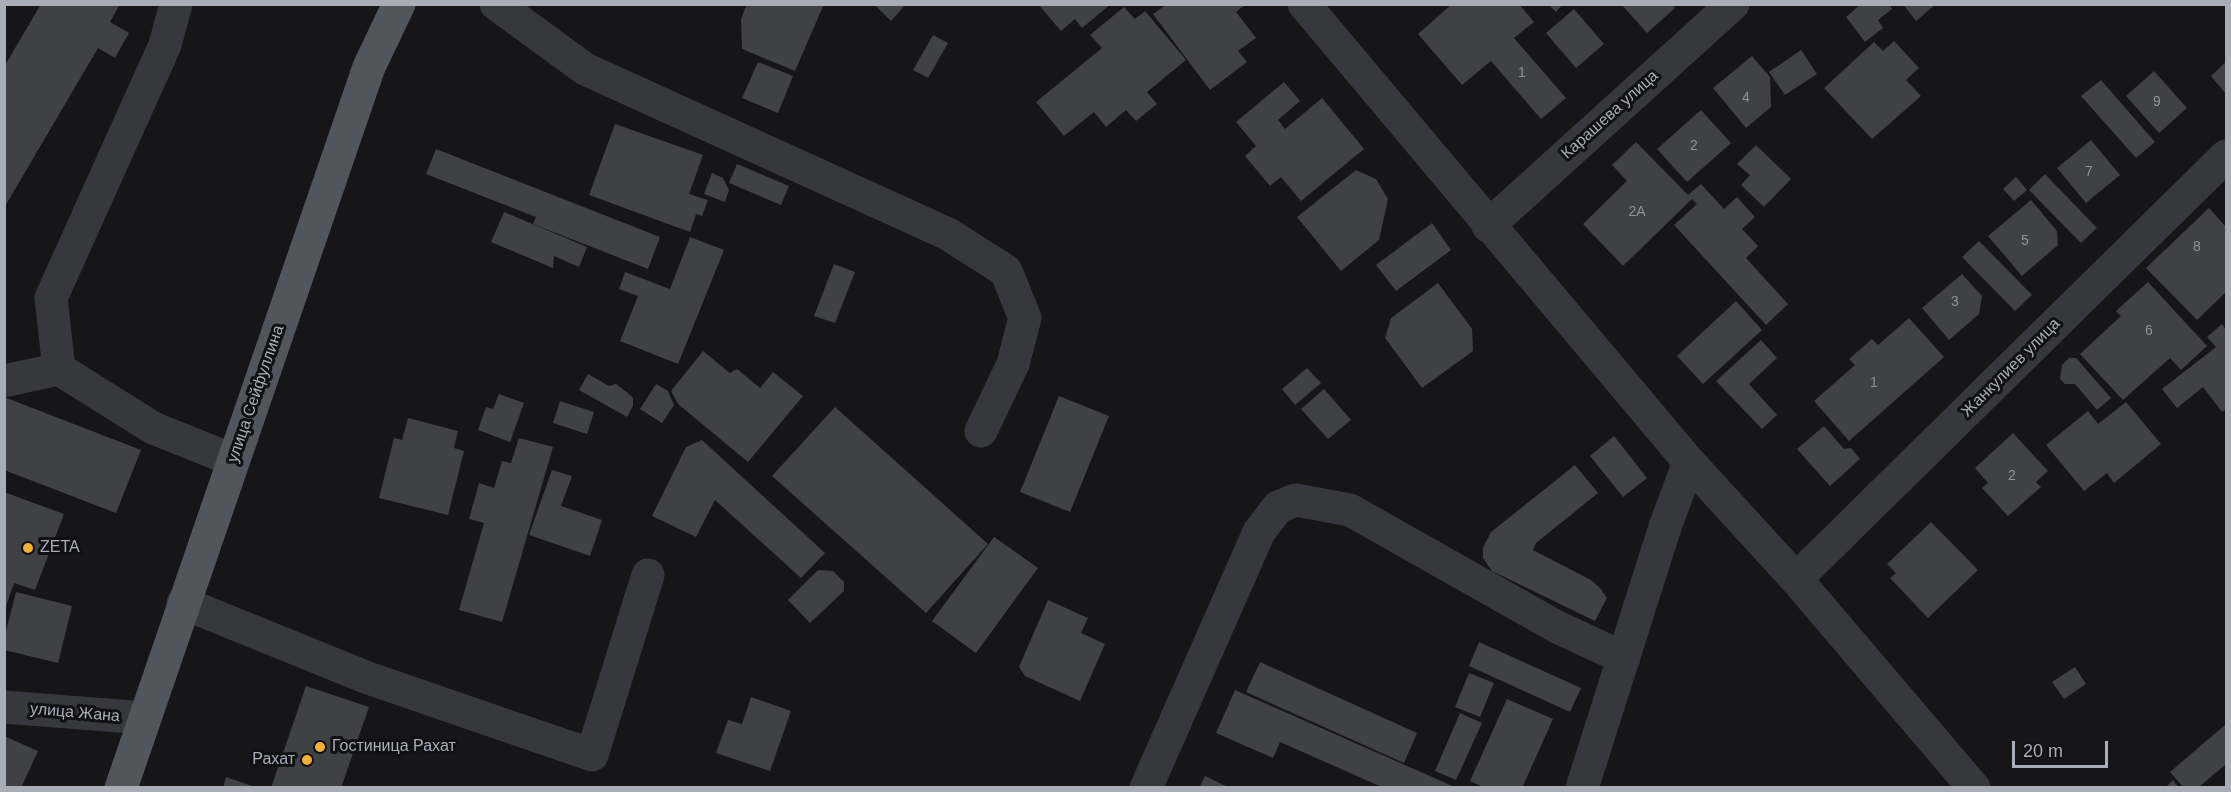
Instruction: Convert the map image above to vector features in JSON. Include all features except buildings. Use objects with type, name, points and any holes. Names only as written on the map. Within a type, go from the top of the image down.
[{"type":"main road","name":"улица Сейфуллина","points":[[121,788],[369,67],[399,4]]},
{"type":"street","points":[[59,369],[51,298],[165,45],[176,4]]},
{"type":"street","points":[[495,4],[585,69],[948,234],[1006,272],[1025,318],[1013,364],[981,431]]},
{"type":"street","points":[[1304,4],[1488,226],[1689,462],[1796,579],[1974,788]]},
{"type":"street","name":"Карашева улица","points":[[1488,226],[1733,4]]},
{"type":"street","name":"Жанкулиев улица","points":[[1796,579],[2226,156]]},
{"type":"street","points":[[4,381],[59,369],[153,428],[233,460]]},
{"type":"street","points":[[1582,788],[1665,527],[1689,462]]},
{"type":"street","points":[[1146,788],[1259,532],[1278,507],[1296,500],[1350,510],[1557,627],[1624,658]]},
{"type":"street","points":[[183,603],[368,678],[592,755],[648,575]]},
{"type":"street","name":"улица Жана","points":[[4,707],[145,718]]},
{"type":"place","name":"ZETA","points":[[28,548]]},
{"type":"place","name":"Гостиница Рахат","points":[[320,747]]},
{"type":"place","name":"Рахат","points":[[307,760]]}]
